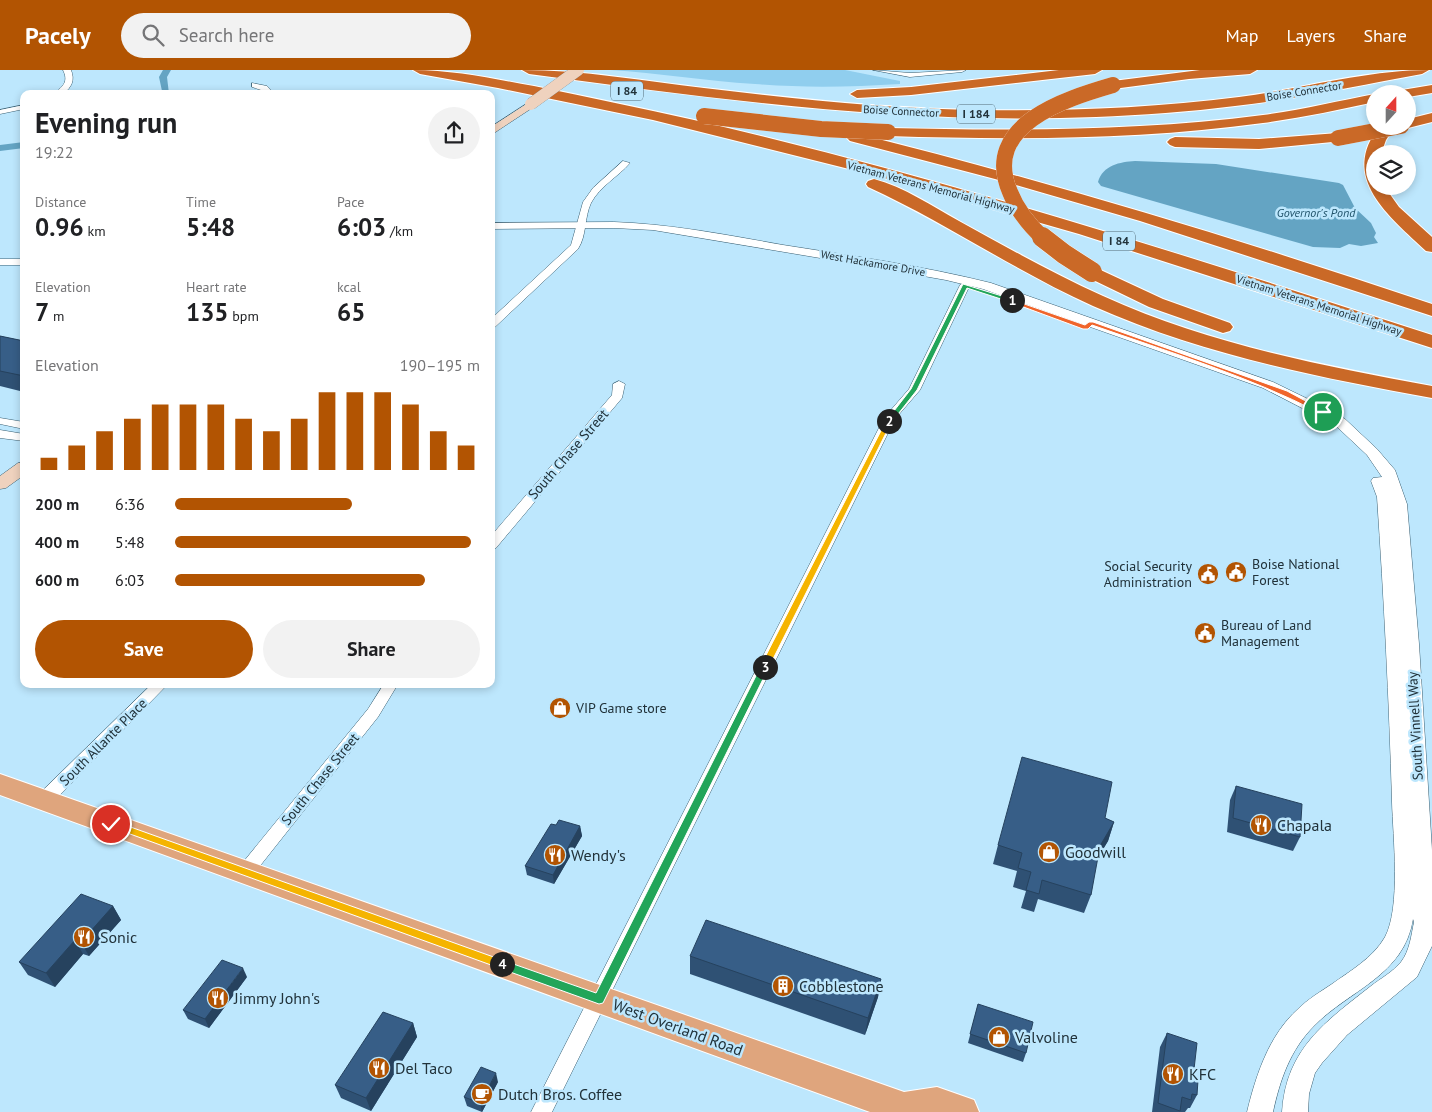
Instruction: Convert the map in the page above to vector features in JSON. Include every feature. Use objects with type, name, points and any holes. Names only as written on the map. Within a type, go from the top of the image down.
[{"type":"highway","name":"Vietnam Veterans Memorial Highway","points":[[420,70],[520,76],[745,113]]},
{"type":"highway","points":[[642,84],[746,92],[856,94],[911,91],[1095,70]]},
{"type":"highway","points":[[1250,70],[1189,74],[1113,85],[1084,93],[1043,112],[1012,139],[1004,153],[1002,170],[1006,186],[1024,218],[1047,242],[1092,272],[1132,294],[1210,323],[1291,346],[1432,378]]},
{"type":"highway","name":"Boise Connector","points":[[520,76],[642,84],[794,103],[871,110],[929,113],[1045,114],[1158,109],[1236,102],[1310,91],[1422,70]]},
{"type":"highway","name":"Vietnam Veterans Memorial Highway","points":[[520,76],[616,107],[803,151],[1035,215],[1432,342]]},
{"type":"highway","name":"Boise Connector","points":[[520,76],[704,116],[787,126],[888,132],[992,135],[1133,131],[1214,125],[1272,117],[1366,100]]},
{"type":"highway","points":[[1416,92],[1432,89]]},
{"type":"highway","points":[[1416,104],[1432,95]]},
{"type":"highway","points":[[1417,119],[1432,101]]},
{"type":"highway","points":[[992,135],[1259,144],[1338,138],[1366,133]]},
{"type":"highway","name":"I 84","points":[[855,138],[965,165],[1118,208],[1262,252],[1432,310]]},
{"type":"highway","points":[[803,151],[901,196],[1099,302],[1158,325],[1285,363],[1432,392]]},
{"type":"highway","points":[[1383,195],[1393,211],[1432,247]]},
{"type":"main road","points":[[495,129],[578,70]]},
{"type":"main road","points":[[0,484],[20,470]]},
{"type":"main road","name":"West Overland Road","points":[[0,784],[906,1110],[937,1103],[962,1112]]},
{"type":"street","points":[[63,90],[69,85],[70,78],[67,70]]},
{"type":"street","points":[[877,70],[910,75],[962,70]]},
{"type":"street","points":[[255,85],[266,90]]},
{"type":"street","points":[[0,112],[20,108]]},
{"type":"street","points":[[495,320],[574,247],[578,242],[584,208],[589,199],[626,163]]},
{"type":"street","name":"West Hackamore Drive","points":[[495,231],[636,225],[672,229],[946,276],[987,286],[1088,325]]},
{"type":"street","name":"West Hackamore Drive","points":[[495,226],[580,228],[672,235],[965,286],[1088,325],[1238,378]]},
{"type":"street","points":[[0,262],[20,262]]},
{"type":"street","points":[[541,1112],[890,418],[914,390],[965,286]]},
{"type":"street","name":"South Vinnell Way","points":[[1238,378],[1285,392],[1323,412],[1355,435],[1387,470],[1399,504],[1396,554],[1396,641],[1406,907],[1402,928],[1389,954],[1306,1016],[1291,1034],[1282,1047],[1266,1084],[1260,1112]]},
{"type":"street","name":"South Chase Street","points":[[495,540],[618,396],[620,384]]},
{"type":"street","points":[[0,421],[20,425]]},
{"type":"street","points":[[0,434],[20,437]]},
{"type":"street","name":"South Vinnell Way","points":[[1295,1112],[1296,1094],[1304,1068],[1313,1054],[1338,1028],[1409,970],[1422,944],[1425,922],[1411,654],[1396,554]]},
{"type":"street","name":"South Allante Place","points":[[44,800],[157,688]]},
{"type":"street","name":"South Chase Street","points":[[246,871],[373,713],[389,688]]},
{"type":"shaded area","points":[[610,70],[845,70],[900,81],[900,84],[828,87],[791,86]]},
{"type":"water","name":"Governor's Pond","points":[[1135,161],[1216,164],[1339,183],[1343,185],[1355,208],[1371,223],[1376,233],[1374,237],[1378,243],[1361,246],[1349,244],[1340,248],[1313,247],[1101,186],[1098,182],[1100,176],[1113,165]]},
{"type":"building","points":[[0,336],[20,340],[20,375],[0,371]]},
{"type":"building","name":"Goodwill","points":[[1022,757],[1112,782],[1105,818],[1114,822],[1100,846],[1091,895],[1042,880],[1039,894],[1026,890],[1031,872],[1018,868],[1022,853],[998,845]]},
{"type":"building","points":[[1236,786],[1302,804],[1300,837],[1233,818]]},
{"type":"building","name":"Wendy's","points":[[559,820],[580,826],[553,875],[525,866],[551,824],[556,825]]},
{"type":"building","points":[[81,894],[113,906],[81,942],[75,940],[46,973],[19,962]]},
{"type":"building","points":[[706,920],[881,979],[868,1018],[690,956]]},
{"type":"building","points":[[222,960],[243,968],[205,1019],[183,1010]]},
{"type":"building","name":"Valvoline","points":[[978,1004],[1033,1022],[1026,1053],[970,1034]]},
{"type":"building","points":[[383,1012],[413,1023],[366,1098],[335,1085]]},
{"type":"building","name":"KFC","points":[[1167,1033],[1197,1043],[1193,1078],[1198,1080],[1197,1095],[1192,1094],[1191,1100],[1182,1097],[1180,1111],[1158,1103]]},
{"type":"building","points":[[481,1067],[496,1073],[480,1103],[464,1097]]},
{"type":"waterway","points":[[166,90],[163,77],[167,70]]},
{"type":"waterway","points":[[0,148],[20,146]]},
{"type":"place","name":"Boise National Forest","points":[[1236,572]]},
{"type":"place","name":"Social Security Administration","points":[[1208,574]]},
{"type":"place","name":"Bureau of Land Management","points":[[1205,633]]},
{"type":"place","name":"VIP Game store","points":[[560,708]]},
{"type":"place","name":"Chapala","points":[[1261,825]]},
{"type":"place","name":"Goodwill","points":[[1049,852]]},
{"type":"place","name":"Wendy's","points":[[555,855]]},
{"type":"place","name":"Sonic","points":[[84,937]]},
{"type":"place","name":"Cobblestone","points":[[783,986]]},
{"type":"place","name":"Jimmy John's","points":[[218,998]]},
{"type":"place","name":"Valvoline","points":[[999,1037]]},
{"type":"place","name":"Del Taco","points":[[379,1068]]},
{"type":"place","name":"KFC","points":[[1173,1074]]},
{"type":"place","name":"Dutch Bros. Coffee","points":[[482,1094]]},
{"type":"route","points":[[111,824],[599,999],[890,418],[914,390],[965,286],[998,295],[1086,328],[1091,323],[1241,375],[1285,392],[1323,412]]}]
